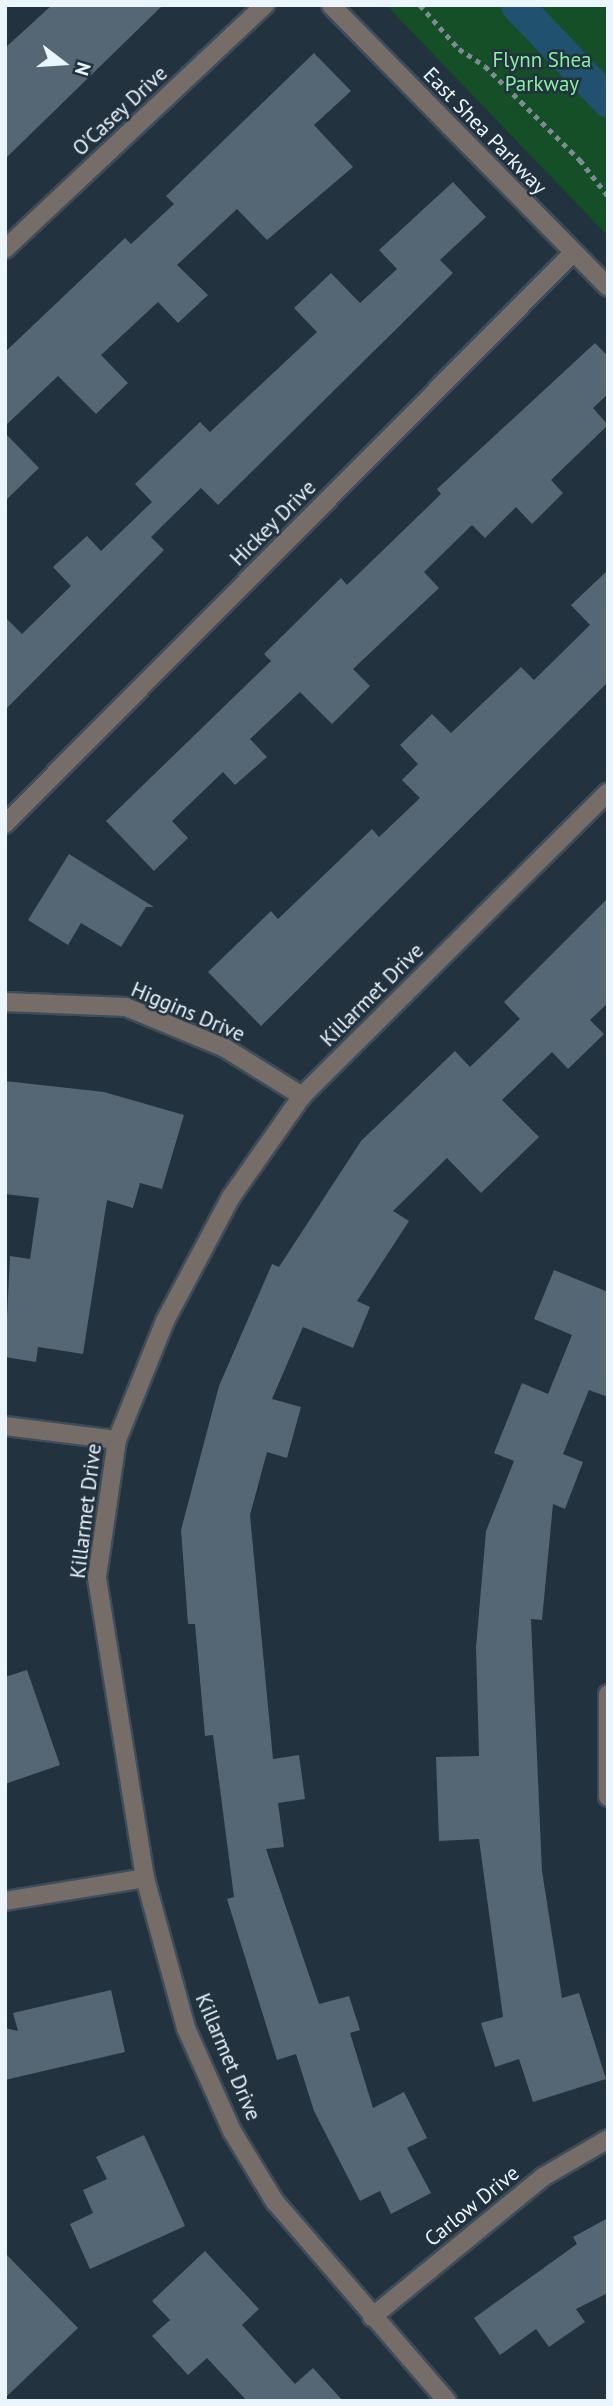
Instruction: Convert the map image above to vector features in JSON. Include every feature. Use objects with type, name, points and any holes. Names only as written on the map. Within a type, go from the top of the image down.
[{"type":"street","name":"O'Casey Drive","points":[[5,249],[265,5]]},
{"type":"street","name":"East Shea Parkway","points":[[331,5],[608,288]]},
{"type":"street","name":"Hickey Drive","points":[[5,824],[573,253]]},
{"type":"street","name":"Killarmet Drive","points":[[447,2401],[275,2202],[232,2131],[186,2028],[145,1878],[97,1577],[117,1440],[165,1321],[231,1197],[302,1096],[608,792]]},
{"type":"street","name":"Higgins Drive","points":[[5,1002],[126,1007],[225,1048],[302,1096]]},
{"type":"street","points":[[5,1426],[117,1440]]},
{"type":"street","points":[[608,1694],[608,1797]]},
{"type":"street","points":[[5,1901],[145,1878]]},
{"type":"street","name":"Carlow Drive","points":[[372,2316],[543,2177],[608,2139]]},
{"type":"path","points":[[420,5],[459,50],[485,66],[580,160],[608,196]]},
{"type":"green space","name":"Flynn Shea Parkway","points":[[386,5],[608,5],[608,236]]},
{"type":"building","points":[[52,5],[163,5],[5,159],[5,48]]},
{"type":"building","points":[[314,53],[351,91],[314,125],[353,167],[267,240],[237,209],[177,265],[208,295],[178,323],[158,302],[101,355],[128,383],[96,414],[58,376],[5,426],[5,352],[125,238],[131,244],[174,204],[166,196]]},
{"type":"building","points":[[453,182],[486,217],[440,260],[453,273],[218,505],[201,488],[151,537],[164,550],[5,710],[5,617],[22,634],[71,586],[53,567],[87,536],[101,551],[152,502],[135,484],[200,422],[210,432],[317,332],[294,308],[331,273],[360,303],[397,269],[379,250]]},
{"type":"building","points":[[595,343],[608,356],[608,394],[593,408],[608,425],[551,480],[563,493],[532,524],[516,507],[485,538],[472,525],[424,572],[439,588],[353,669],[370,686],[332,724],[300,692],[250,739],[267,757],[235,785],[223,772],[172,821],[188,838],[154,871],[106,821],[271,661],[264,654],[341,578],[347,585],[441,494],[437,489]]},
{"type":"building","points":[[5,433],[39,468],[5,501]]},
{"type":"building","points":[[608,570],[608,682],[261,1026],[208,972],[271,911],[278,919],[372,829],[379,837],[420,798],[402,780],[418,764],[400,745],[432,714],[451,733],[521,667],[534,680],[590,625],[571,605]]},
{"type":"building","points":[[69,854],[154,907],[146,907],[121,947],[81,923],[68,945],[28,920]]},
{"type":"building","points":[[608,898],[608,1003],[590,1020],[604,1034],[568,1069],[552,1052],[502,1100],[539,1137],[481,1193],[447,1158],[393,1211],[409,1221],[357,1301],[370,1307],[353,1348],[303,1327],[272,1399],[301,1407],[287,1458],[267,1452],[250,1515],[273,1759],[299,1755],[305,1799],[278,1803],[284,1847],[266,1849],[319,2004],[349,1996],[360,2030],[350,2033],[373,2108],[404,2092],[427,2138],[407,2148],[431,2193],[391,2214],[380,2191],[360,2201],[314,2111],[296,2054],[277,2060],[227,1899],[234,1897],[213,1735],[205,1736],[195,1624],[188,1624],[181,1530],[219,1386],[272,1264],[279,1267],[361,1141],[455,1051],[470,1067],[520,1019],[504,1002]]},
{"type":"building","points":[[5,1081],[104,1092],[184,1115],[162,1189],[140,1183],[133,1208],[107,1200],[83,1354],[38,1347],[36,1362],[5,1357],[10,1256],[30,1259],[39,1198],[5,1194]]},
{"type":"building","points":[[554,1270],[608,1292],[608,1397],[589,1390],[563,1454],[583,1462],[565,1509],[553,1504],[542,1620],[531,1619],[542,1871],[562,1998],[579,1993],[606,2079],[533,2102],[519,2059],[495,2067],[481,2023],[503,2017],[479,1839],[439,1841],[436,1757],[479,1756],[476,1647],[486,1531],[514,1461],[494,1453],[522,1383],[548,1394],[572,1335],[534,1319]]},
{"type":"building","points":[[27,1670],[60,1765],[5,1784],[5,1677]]},
{"type":"building","points":[[111,1990],[125,2052],[5,2080],[5,2028],[18,2031],[13,2013]]},
{"type":"building","points":[[144,2135],[185,2226],[90,2269],[70,2224],[93,2213],[83,2190],[107,2179],[96,2157]]},
{"type":"building","points":[[608,2218],[608,2293],[576,2309],[585,2322],[549,2347],[536,2329],[500,2355],[474,2318],[577,2244],[573,2237]]},
{"type":"building","points":[[205,2251],[259,2309],[242,2325],[295,2384],[313,2368],[343,2401],[247,2401],[207,2358],[188,2375],[152,2336],[170,2320],[152,2301]]},
{"type":"building","points":[[5,2253],[78,2328],[5,2398]]},
{"type":"waterway","points":[[517,5],[608,101]]}]
